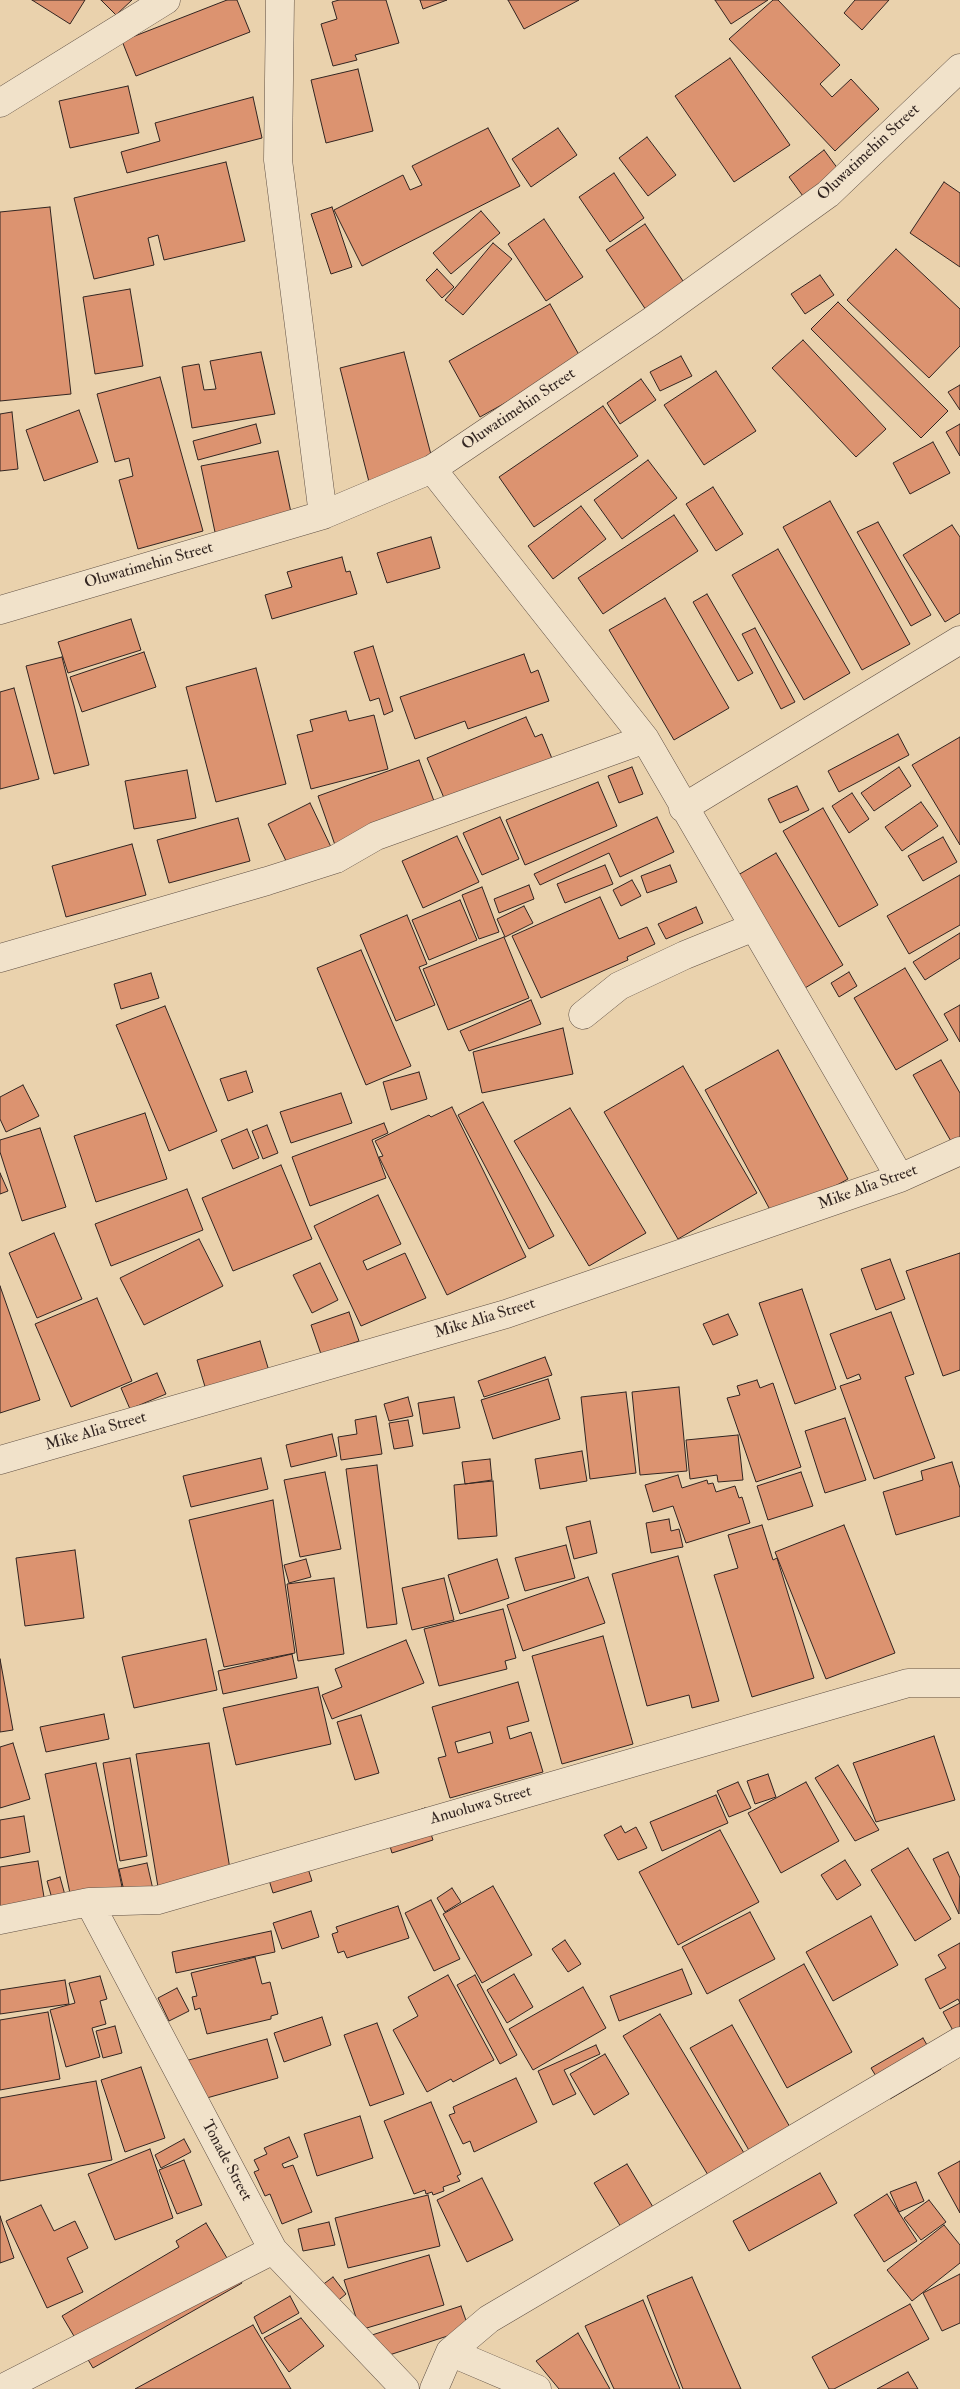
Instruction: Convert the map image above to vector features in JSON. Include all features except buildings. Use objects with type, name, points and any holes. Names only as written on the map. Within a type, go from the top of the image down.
[{"type":"street","points":[[0,103],[166,0]]},
{"type":"street","points":[[280,0],[278,160],[323,515]]},
{"type":"street","name":"Oluwatimehin Street","points":[[0,610],[323,515],[432,469],[650,322],[828,194],[960,68]]},
{"type":"street","points":[[432,469],[645,739],[683,808],[900,1178]]},
{"type":"street","points":[[683,808],[960,640]]},
{"type":"street","points":[[0,958],[268,881],[336,859],[376,836],[645,739]]},
{"type":"street","points":[[583,1015],[619,986],[685,955],[754,927]]},
{"type":"street","name":"Mike Alia Street","points":[[0,1460],[506,1314],[900,1178],[960,1151]]},
{"type":"street","name":"Anuoluwa Street","points":[[0,1920],[89,1902],[158,1900],[908,1682],[960,1683]]},
{"type":"street","name":"Tonade Street","points":[[89,1902],[273,2250],[405,2389]]},
{"type":"street","points":[[434,2389],[450,2352],[489,2319],[960,2041]]},
{"type":"street","points":[[1,2389],[273,2250]]},
{"type":"street","points":[[450,2352],[537,2389]]}]
